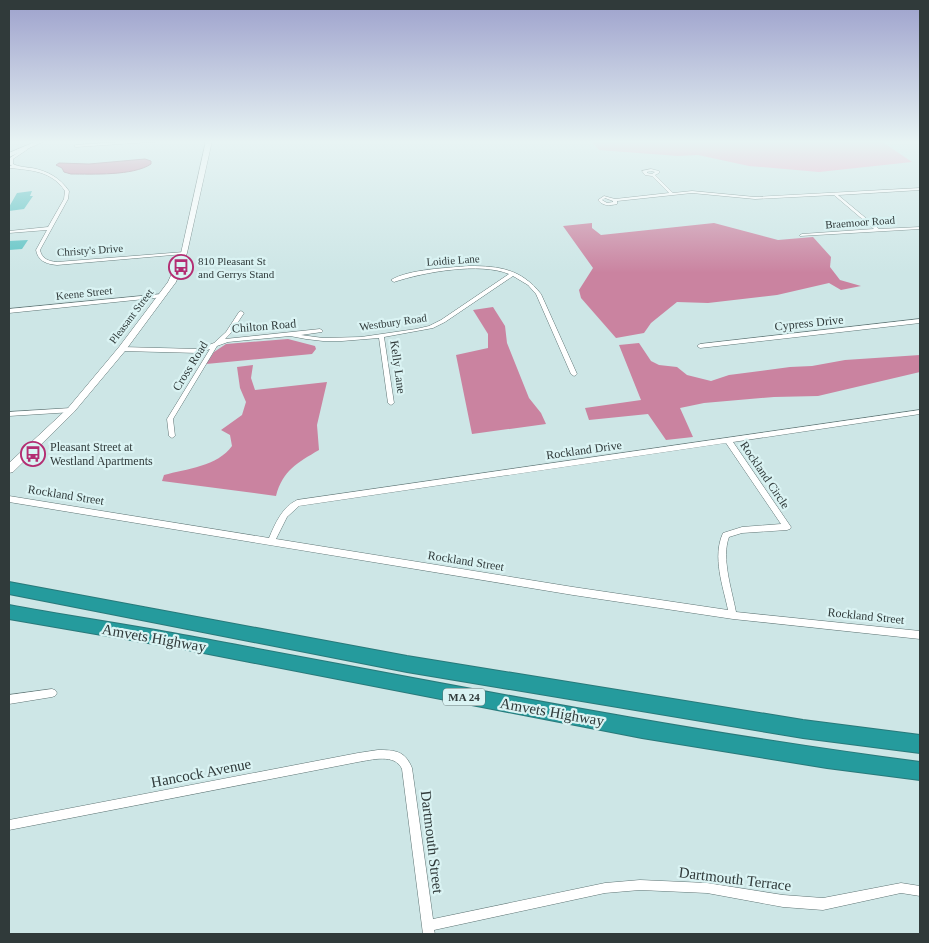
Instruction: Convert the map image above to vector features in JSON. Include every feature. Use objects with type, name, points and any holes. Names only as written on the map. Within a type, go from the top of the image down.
[{"type":"highway","name":"Amvets Highway","points":[[9,588],[518,683],[803,729],[920,744]]},
{"type":"highway","name":"Amvets Highway","points":[[9,612],[182,642],[425,690],[662,732],[841,762],[920,771]]},
{"type":"main road","name":"Pleasant Street","points":[[9,469],[71,410],[122,349],[176,276],[184,253],[199,185]]},
{"type":"street","name":"Christy's Drive","points":[[62,185],[66,188],[66,198],[38,252],[41,258],[50,263],[184,253]]},
{"type":"street","points":[[663,185],[672,194]]},
{"type":"street","points":[[615,200],[698,192],[749,198],[920,189]]},
{"type":"street","points":[[835,194],[877,230]]},
{"type":"street","points":[[9,232],[50,228]]},
{"type":"street","name":"Braemoor Road","points":[[802,235],[920,228]]},
{"type":"street","name":"Loidie Lane","points":[[394,280],[414,273],[470,267],[492,268],[513,274],[527,281],[538,294],[574,374]]},
{"type":"street","name":"Westbury Road","points":[[291,334],[314,340],[381,335],[431,327],[513,274]]},
{"type":"street","name":"Keene Street","points":[[9,311],[162,296]]},
{"type":"street","name":"Cross Road","points":[[172,436],[170,419],[215,345],[228,333],[241,314]]},
{"type":"street","name":"Cypress Drive","points":[[700,346],[920,321]]},
{"type":"street","name":"Chilton Road","points":[[122,349],[199,352],[227,340],[320,331]]},
{"type":"street","name":"Kelly Lane","points":[[381,335],[392,403]]},
{"type":"street","points":[[9,414],[71,410]]},
{"type":"street","name":"Rockland Drive","points":[[271,541],[283,516],[289,508],[297,503],[920,412]]},
{"type":"street","name":"Rockland Circle","points":[[728,440],[787,527],[742,530],[726,535],[723,540],[722,555],[733,615]]},
{"type":"street","name":"Rockland Street","points":[[9,499],[733,615],[920,635]]},
{"type":"street","points":[[9,700],[52,693]]},
{"type":"street","name":"Hancock Avenue","points":[[9,825],[379,754],[400,756]]},
{"type":"street","name":"Dartmouth Street","points":[[400,756],[407,768],[428,930]]},
{"type":"street","name":"Dartmouth Terrace","points":[[428,930],[604,888],[640,885],[707,888],[783,901],[823,904],[898,889],[920,891]]},
{"type":"shaded area","points":[[592,223],[592,228],[601,235],[714,223],[778,240],[813,237],[831,257],[830,267],[840,280],[861,286],[841,290],[829,283],[777,295],[708,303],[677,302],[651,323],[644,333],[616,338],[581,298],[579,290],[593,268],[563,226]]},
{"type":"shaded area","points":[[493,307],[505,326],[507,343],[529,398],[541,413],[546,424],[472,434],[456,355],[488,348],[488,334],[473,310]]},
{"type":"shaded area","points":[[288,339],[315,346],[316,349],[312,354],[206,364],[214,352],[226,344]]},
{"type":"shaded area","points":[[639,343],[651,361],[659,365],[677,367],[687,375],[711,381],[729,375],[812,366],[845,360],[920,355],[920,372],[818,396],[774,397],[704,403],[680,408],[693,437],[666,440],[648,414],[589,420],[585,408],[641,400],[619,345]]},
{"type":"shaded area","points":[[253,365],[251,378],[255,390],[327,382],[317,425],[319,450],[298,463],[287,473],[276,496],[162,481],[164,475],[219,458],[232,446],[230,435],[221,430],[242,415],[246,402],[240,388],[237,367]]},
{"type":"building","points":[[32,191],[30,196],[33,196],[24,209],[9,211],[9,207],[17,193]]},
{"type":"building","points":[[28,240],[22,249],[9,250],[9,241]]},
{"type":"place","name":"810 Pleasant St and Gerrys Stand","points":[[181,267]]},
{"type":"place","name":"Pleasant Street at Westland Apartments","points":[[33,454]]}]
